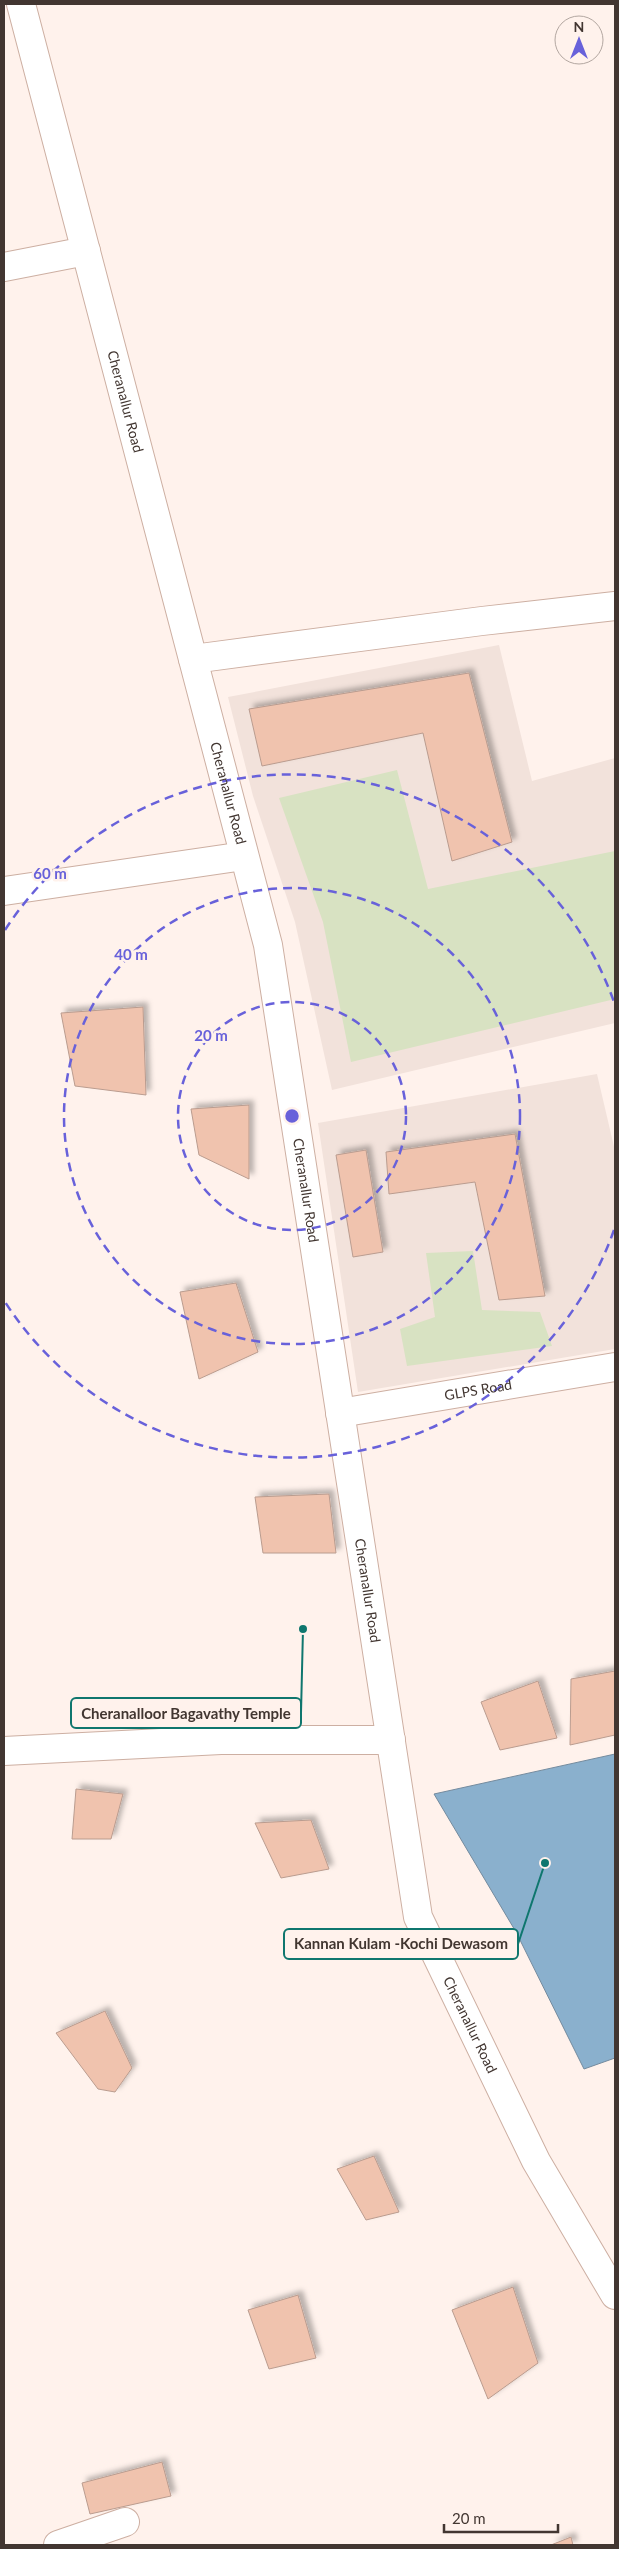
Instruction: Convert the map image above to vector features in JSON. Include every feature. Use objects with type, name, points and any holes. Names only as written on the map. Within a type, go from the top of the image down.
[{"type":"main road","name":"Cheranallur Road","points":[[21,4],[268,944],[418,1917],[536,2161],[615,2295]]},
{"type":"main road","points":[[4,267],[86,251]]},
{"type":"main road","points":[[193,659],[482,621],[615,606]]},
{"type":"main road","points":[[4,890],[244,856]]},
{"type":"main road","name":"GLPS Road","points":[[340,1413],[615,1367]]},
{"type":"main road","points":[[4,1751],[221,1740],[390,1740]]},
{"type":"main road","points":[[58,2545],[125,2522]]},
{"type":"shaded area","points":[[499,645],[532,781],[615,758],[615,1023],[332,1090],[295,922],[253,796],[228,697]]},
{"type":"shaded area","points":[[597,1074],[615,1151],[615,1349],[358,1392],[318,1123]]},
{"type":"green space","points":[[397,770],[428,889],[615,851],[615,999],[351,1062],[323,922],[279,798]]},
{"type":"green space","points":[[473,1251],[482,1310],[540,1312],[552,1346],[407,1366],[400,1329],[435,1317],[426,1253]]},
{"type":"water","points":[[615,1754],[615,2058],[584,2069],[516,1932],[434,1794]]},
{"type":"building","points":[[469,673],[512,842],[452,861],[423,733],[262,766],[249,709]]},
{"type":"building","points":[[143,1007],[146,1095],[75,1086],[61,1013]]},
{"type":"building","points":[[249,1105],[249,1179],[199,1155],[191,1109]]},
{"type":"building","points":[[515,1134],[545,1296],[499,1300],[475,1182],[389,1194],[386,1152]]},
{"type":"building","points":[[366,1150],[383,1252],[353,1257],[336,1155]]},
{"type":"building","points":[[236,1283],[258,1352],[199,1379],[180,1292]]},
{"type":"building","points":[[329,1494],[336,1553],[263,1553],[255,1497]]},
{"type":"building","points":[[615,1671],[615,1735],[570,1745],[571,1679]]},
{"type":"building","points":[[538,1681],[557,1738],[500,1750],[481,1702]]},
{"type":"building","points":[[76,1789],[123,1794],[111,1839],[72,1839]]},
{"type":"building","points":[[311,1820],[329,1869],[281,1878],[255,1823]]},
{"type":"building","points":[[105,2011],[132,2068],[115,2092],[98,2089],[56,2033]]},
{"type":"building","points":[[374,2156],[399,2212],[366,2220],[337,2169]]},
{"type":"building","points":[[513,2287],[538,2363],[488,2399],[452,2310]]},
{"type":"building","points":[[298,2295],[316,2358],[269,2369],[248,2310]]},
{"type":"building","points":[[162,2462],[171,2496],[90,2514],[82,2483]]},
{"type":"building","points":[[571,2537],[573,2545],[551,2545]]},
{"type":"place","name":"Cheranalloor Bagavathy Temple","points":[[303,1629]]},
{"type":"place","name":"Kannan Kulam -Kochi Dewasom","points":[[545,1863]]}]
